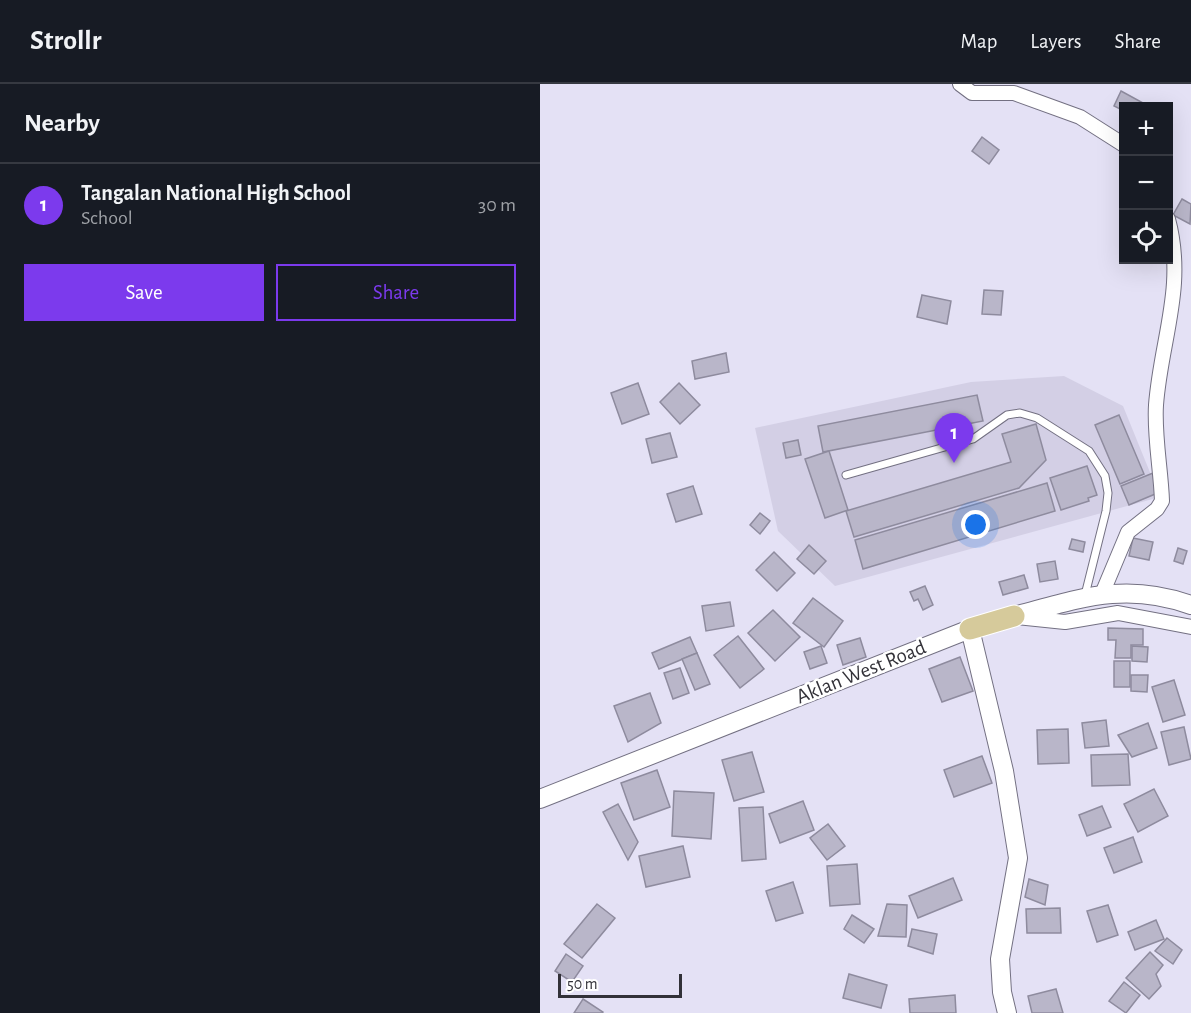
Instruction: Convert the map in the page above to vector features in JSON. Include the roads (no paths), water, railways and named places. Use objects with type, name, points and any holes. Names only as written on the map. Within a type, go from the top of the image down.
[{"type":"main road","name":"Aklan West Road","points":[[540,799],[970,629],[1102,594],[1141,592],[1191,605]]},
{"type":"main road","points":[[970,629],[1004,771],[1018,858],[1000,959],[1002,992],[1007,1013]]},
{"type":"street","points":[[960,84],[972,93],[1014,93],[1069,113],[1119,143]]},
{"type":"street","points":[[1102,594],[1128,532],[1157,509],[1162,501],[1156,406],[1177,280],[1173,237]]},
{"type":"street","points":[[1014,616],[1065,622],[1118,613],[1191,627]]},
{"type":"lane","points":[[846,475],[973,440],[1007,415],[1020,413],[1037,418],[1089,451],[1105,476],[1108,493],[1106,511],[1084,598]]},
{"type":"place","name":"Tangalan National High School","points":[[954,463]]}]
